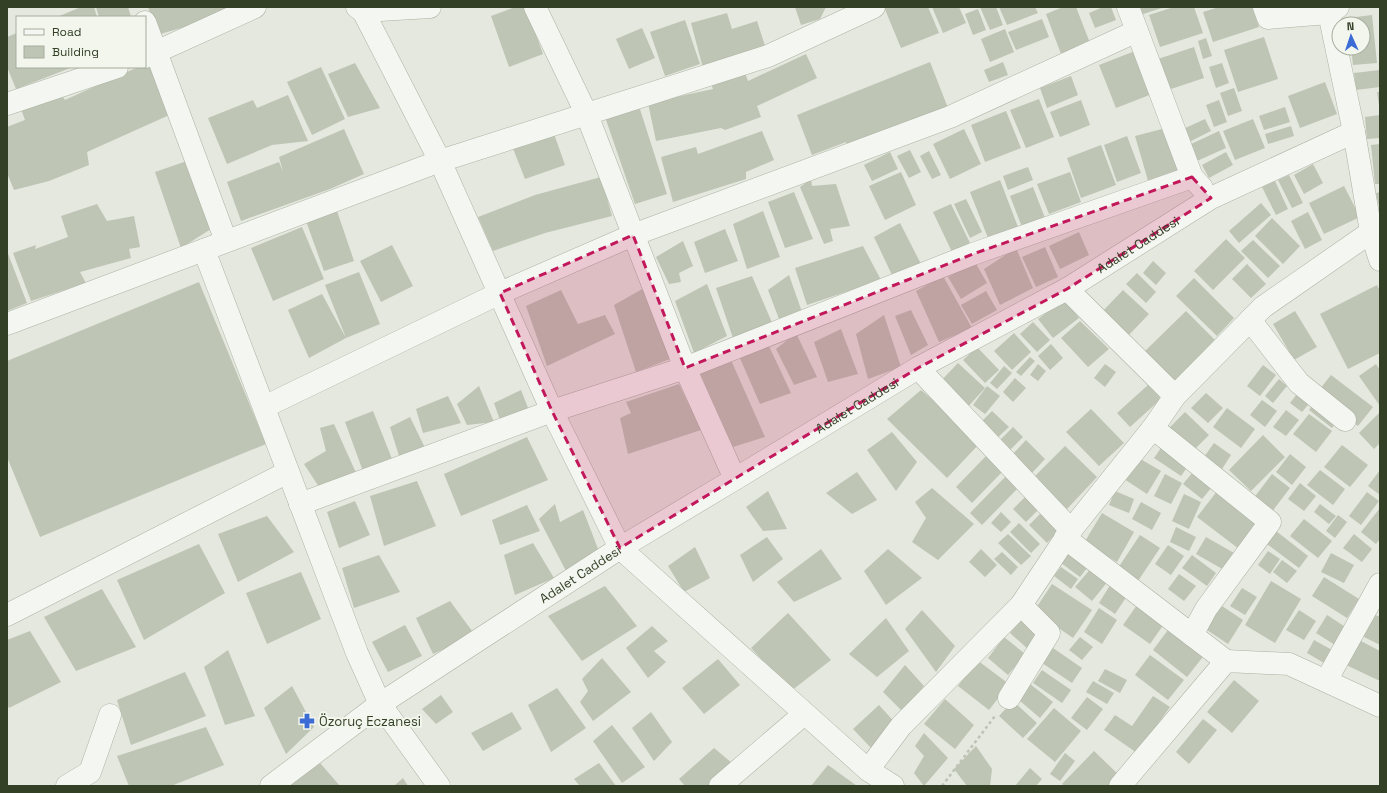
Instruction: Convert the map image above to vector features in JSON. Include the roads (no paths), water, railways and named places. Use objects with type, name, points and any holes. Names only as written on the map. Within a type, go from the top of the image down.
[{"type":"street","points":[[150,56],[255,7]]},
{"type":"street","points":[[430,7],[360,9],[440,161],[552,411],[620,548],[868,770],[893,786]]},
{"type":"street","points":[[535,7],[587,115],[685,368],[735,479]]},
{"type":"street","points":[[7,324],[440,161],[768,56],[874,7]]},
{"type":"street","points":[[1128,7],[1192,177],[1211,198]]},
{"type":"street","points":[[1264,7],[1268,18],[1333,10],[1371,232],[1380,260]]},
{"type":"street","points":[[146,29],[150,56],[226,241]]},
{"type":"street","points":[[264,407],[500,294],[633,236],[950,117],[1138,31]]},
{"type":"street","points":[[7,104],[113,68]]},
{"type":"street","name":"Adalet Caddesi","points":[[271,786],[380,704],[620,548],[918,368],[1067,289],[1211,198],[1354,132]]},
{"type":"street","points":[[300,504],[552,411],[685,368],[973,254],[1192,177]]},
{"type":"street","points":[[868,770],[901,726],[1021,605],[1068,534],[1153,428],[1175,396],[1263,306],[1371,232]]},
{"type":"street","points":[[204,250],[357,653],[380,704],[439,786]]},
{"type":"street","points":[[1067,289],[1175,396]]},
{"type":"street","points":[[1250,320],[1299,383],[1345,420]]},
{"type":"street","points":[[918,368],[1068,534],[1226,661],[1289,664],[1380,706]]},
{"type":"street","points":[[1153,428],[1270,522],[1206,609],[1192,635]]},
{"type":"street","points":[[7,615],[288,472]]},
{"type":"street","points":[[1326,681],[1380,584]]},
{"type":"street","points":[[1009,698],[1049,633],[1021,605]]},
{"type":"street","points":[[1120,786],[1226,661]]},
{"type":"street","points":[[720,786],[804,714]]},
{"type":"street","points":[[67,786],[90,772],[110,715]]},
{"type":"place","name":"Özoruç Eczanesi","points":[[307,721]]}]
